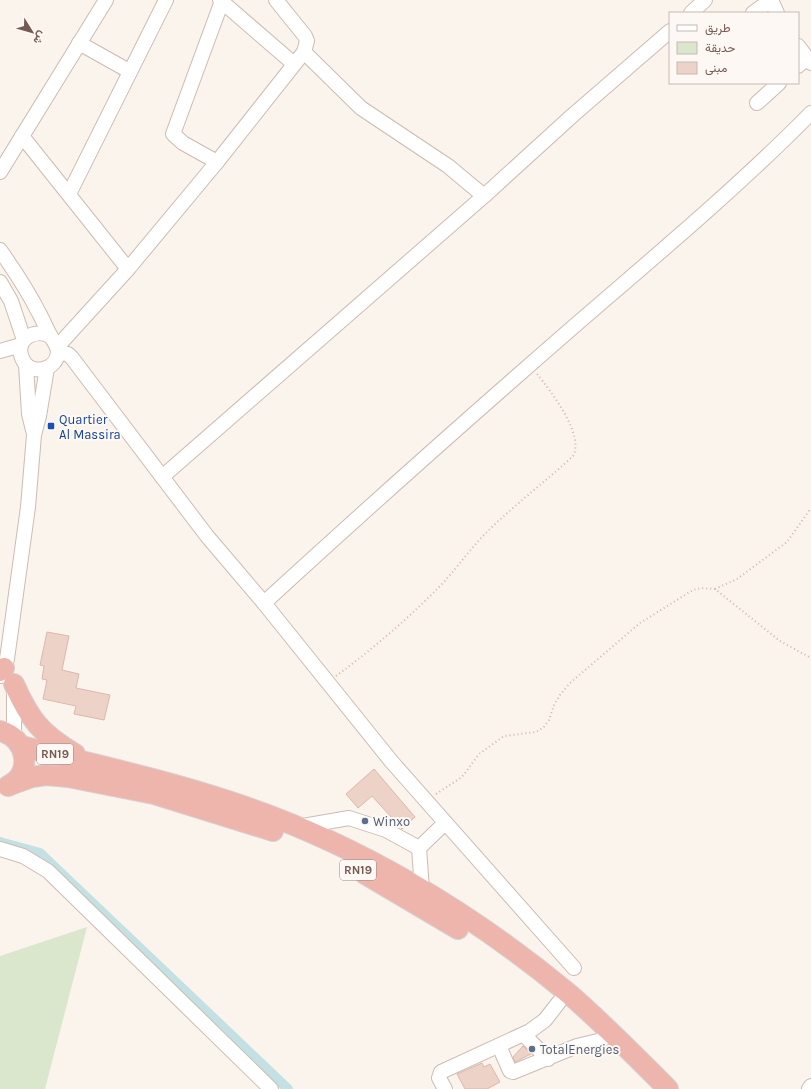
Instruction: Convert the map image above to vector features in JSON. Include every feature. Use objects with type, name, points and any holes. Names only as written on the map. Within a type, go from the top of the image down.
[{"type":"highway","points":[[5,673],[27,712],[46,734],[88,762]]},
{"type":"highway","name":"RN19","points":[[12,738],[88,762],[166,782],[233,802],[297,827],[364,858],[422,890],[495,937],[569,994],[625,1045],[668,1089]]},
{"type":"highway","name":"RN19","points":[[5,787],[17,780],[22,772],[24,754],[12,738]]},
{"type":"highway","name":"RN19","points":[[5,787],[32,777],[46,775],[68,777],[154,794],[206,809],[281,834],[356,869],[451,924],[515,967],[559,1002],[602,1040],[649,1089]]},
{"type":"street","points":[[0,172],[106,0]]},
{"type":"street","points":[[69,194],[129,71],[166,0]]},
{"type":"street","points":[[55,345],[128,269],[217,162],[304,52],[307,41],[305,36],[276,0]]},
{"type":"street","points":[[692,12],[705,0]]},
{"type":"street","points":[[754,12],[771,0],[777,12]]},
{"type":"street","points":[[217,162],[183,143],[173,134],[221,1],[294,64]]},
{"type":"street","points":[[162,477],[484,196],[573,115],[669,32]]},
{"type":"street","points":[[79,43],[129,71]]},
{"type":"street","points":[[799,48],[805,63]]},
{"type":"street","points":[[304,52],[361,108],[448,166],[484,196]]},
{"type":"street","points":[[756,103],[778,84]]},
{"type":"street","points":[[264,603],[373,504],[647,265],[764,159],[811,113]]},
{"type":"street","points":[[22,136],[128,269]]},
{"type":"street","points":[[0,250],[28,294],[55,345],[56,359],[47,368],[35,370],[26,365]]},
{"type":"street","points":[[0,282],[5,303],[23,342],[21,356],[26,365],[29,414],[34,435]]},
{"type":"street","points":[[0,351],[23,342],[34,333],[45,333],[55,345],[72,358],[207,536],[264,603],[391,761],[574,968]]},
{"type":"street","points":[[12,738],[5,673],[28,506],[34,435],[39,416],[47,368]]},
{"type":"street","points":[[297,827],[349,818],[386,830],[419,848]]},
{"type":"street","points":[[419,848],[445,823]]},
{"type":"street","points":[[419,848],[422,890]]},
{"type":"street","points":[[0,849],[23,856],[48,871],[271,1089]]},
{"type":"street","points":[[445,1089],[439,1078],[441,1072],[524,1035],[540,1025],[559,1002]]},
{"type":"street","points":[[524,1035],[548,1059]]},
{"type":"street","points":[[500,1046],[510,1071],[513,1072],[577,1046],[602,1040]]},
{"type":"path","points":[[328,682],[373,648],[442,584],[480,539],[511,509],[573,456],[576,448],[575,441],[561,406],[530,366]]},
{"type":"path","points":[[426,802],[443,788],[462,777],[479,754],[504,736],[536,732],[543,728],[549,720],[554,705],[560,694],[570,683],[640,623],[693,590],[701,588],[715,589],[736,579],[787,542],[811,508]]},
{"type":"path","points":[[715,589],[780,641],[811,658]]},
{"type":"green space","points":[[87,927],[45,1089],[0,1089],[0,956]]},
{"type":"building","points":[[47,632],[69,636],[62,670],[79,674],[76,688],[110,695],[104,720],[74,714],[76,706],[43,699],[47,680],[42,679],[44,666],[40,665]]},
{"type":"building","points":[[374,769],[415,817],[402,829],[372,796],[358,808],[346,794]]},
{"type":"building","points":[[523,1046],[531,1054],[515,1062],[513,1057]]},
{"type":"building","points":[[482,1063],[484,1067],[490,1064],[500,1082],[487,1089],[465,1089],[457,1074]]},
{"type":"waterway","points":[[0,842],[40,853],[288,1089]]},
{"type":"place","name":"Quartier Al Massira","points":[[51,426]]},
{"type":"place","name":"Winxo","points":[[365,821]]},
{"type":"place","name":"TotalEnergies","points":[[532,1049]]}]
